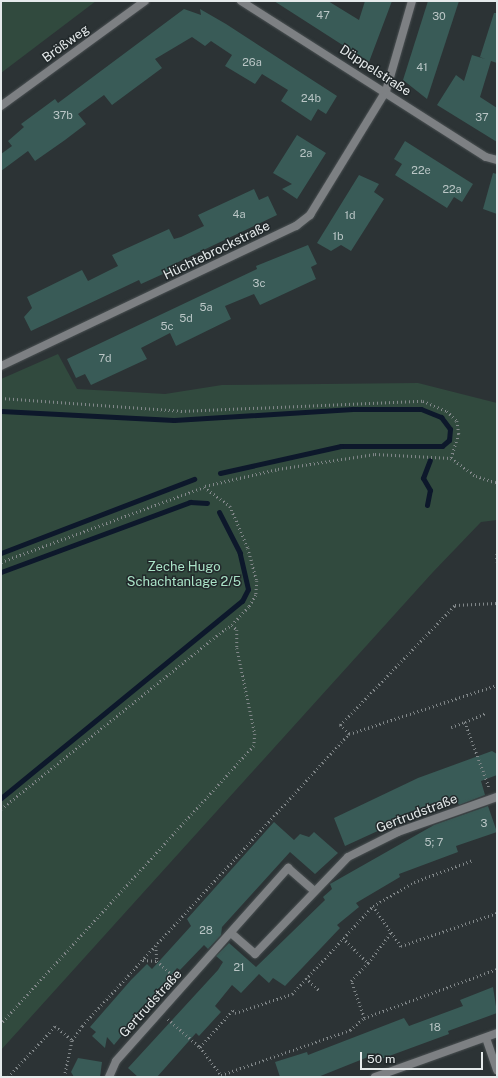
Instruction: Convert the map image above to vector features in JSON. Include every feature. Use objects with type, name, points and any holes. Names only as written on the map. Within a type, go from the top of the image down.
[{"type":"street","name":"Brößweg","points":[[1,106],[145,1]]},
{"type":"street","name":"Düppelstraße","points":[[241,1],[386,91],[486,157],[497,160]]},
{"type":"street","name":"Hüchtebrockstraße","points":[[1,366],[296,226],[321,202],[386,91],[412,1]]},
{"type":"street","name":"Gertrudstraße","points":[[230,933],[255,954],[313,890],[348,857],[398,832],[497,797]]},
{"type":"street","name":"Gertrudstraße","points":[[109,1077],[116,1061],[288,868],[313,890]]},
{"type":"street","points":[[375,1077],[497,1033]]},
{"type":"street","points":[[486,1038],[497,1070]]},
{"type":"path","points":[[1,398],[181,411],[343,402],[422,401],[447,411],[457,421],[459,434],[451,458]]},
{"type":"path","points":[[1,562],[204,487],[338,458],[376,454],[451,458],[476,476],[497,483]]},
{"type":"path","points":[[1,809],[232,625],[252,600],[257,581],[248,548],[230,506],[204,487]]},
{"type":"path","points":[[497,554],[497,562]]},
{"type":"path","points":[[349,734],[340,726],[454,605],[497,603]]},
{"type":"path","points":[[1,1024],[254,746],[255,734],[236,648],[237,630],[232,625]]},
{"type":"path","points":[[64,1077],[72,1040],[349,734],[497,685]]},
{"type":"path","points":[[451,727],[486,713]]},
{"type":"path","points":[[465,722],[490,789]]},
{"type":"path","points":[[200,1047],[233,1010],[235,1013],[292,994],[373,906],[414,882],[473,860]]},
{"type":"path","points":[[373,906],[401,946],[497,913]]},
{"type":"path","points":[[364,1018],[351,981],[368,963],[391,932]]},
{"type":"path","points":[[343,938],[368,963]]},
{"type":"path","points":[[156,946],[158,961],[178,980]]},
{"type":"path","points":[[143,960],[158,961]]},
{"type":"path","points":[[168,1019],[200,1047],[221,1074],[350,1030],[364,1018],[497,968]]},
{"type":"path","points":[[306,978],[320,991]]},
{"type":"path","points":[[8,1077],[55,1026],[72,1040]]},
{"type":"green space","points":[[1,1],[96,1],[1,73]]},
{"type":"green space","name":"Zeche Hugo Schachtanlage 2/5","points":[[58,354],[77,389],[165,394],[222,385],[418,383],[497,403],[497,520],[481,522],[433,572],[1,1050],[1,379]]},
{"type":"building","points":[[274,1],[328,1],[359,20],[365,1],[392,1],[369,62]]},
{"type":"building","points":[[428,1],[459,1],[427,99],[403,80]]},
{"type":"building","points":[[184,9],[201,15],[200,9],[226,24],[337,96],[326,114],[318,109],[311,121],[281,101],[288,90],[262,74],[255,84],[225,66],[232,55],[211,41],[205,46],[192,37],[155,59],[162,68],[112,105],[104,95],[78,114],[86,124],[65,140],[35,161],[28,151],[1,171],[1,154],[12,146],[8,141],[24,127],[21,124],[55,99],[58,103]]},
{"type":"building","points":[[494,13],[497,13],[497,63],[491,61],[480,97],[497,108],[497,142],[437,105],[456,75],[464,81],[472,55],[485,59],[480,57]]},
{"type":"building","points":[[297,135],[326,153],[297,199],[282,189],[292,184],[273,173]]},
{"type":"building","points":[[405,141],[473,184],[462,202],[454,197],[447,208],[395,175],[402,164],[394,159]]},
{"type":"building","points":[[493,173],[497,174],[497,214],[483,209]]},
{"type":"building","points":[[359,175],[379,184],[374,192],[384,199],[351,251],[341,245],[331,251],[317,243]]},
{"type":"building","points":[[254,189],[259,200],[268,196],[277,215],[172,265],[174,269],[141,284],[139,280],[31,331],[24,317],[32,308],[27,297],[82,270],[88,281],[118,266],[112,255],[169,229],[174,239],[181,237],[204,226],[198,215]]},
{"type":"building","points":[[308,245],[317,264],[311,267],[316,279],[260,305],[254,294],[225,306],[231,319],[176,346],[170,333],[141,348],[147,359],[91,385],[85,374],[76,378],[67,359],[257,269],[256,266]]},
{"type":"building","points":[[492,751],[497,754],[497,775],[481,781],[485,795],[459,805],[454,796],[345,846],[334,818],[418,778]]},
{"type":"building","points":[[488,806],[497,832],[456,846],[458,852],[399,874],[400,877],[356,903],[359,907],[337,925],[340,928],[285,986],[273,978],[269,983],[259,974],[241,993],[232,985],[215,1006],[221,1012],[199,1036],[196,1033],[157,1077],[138,1077],[128,1068],[218,970],[223,962],[216,956],[229,943],[256,967],[325,900],[323,897],[332,889],[330,884],[434,825]]},
{"type":"building","points":[[274,822],[294,840],[300,834],[309,837],[314,832],[338,853],[315,874],[290,852],[222,927],[221,935],[208,949],[204,945],[180,970],[177,968],[114,1045],[107,1037],[105,1048],[92,1036],[96,1032],[90,1027],[147,964],[152,969],[191,926],[187,919]]},
{"type":"building","points":[[493,987],[497,1013],[448,1031],[449,1034],[381,1059],[378,1053],[318,1077],[280,1077],[275,1062],[307,1052],[308,1055],[404,1018],[409,1026],[463,1006],[460,1000]]},
{"type":"building","points":[[78,1058],[102,1062],[100,1077],[74,1077],[71,1072]]},
{"type":"waterway","points":[[1,411],[174,420],[353,409],[421,409],[441,417],[450,429],[449,440],[442,446],[341,446],[220,473]]},
{"type":"waterway","points":[[427,505],[430,490],[423,478],[430,460]]},
{"type":"waterway","points":[[1,553],[194,479]]},
{"type":"waterway","points":[[1,572],[190,502],[207,503]]},
{"type":"waterway","points":[[1,798],[242,601],[248,589],[240,553],[219,512]]}]
